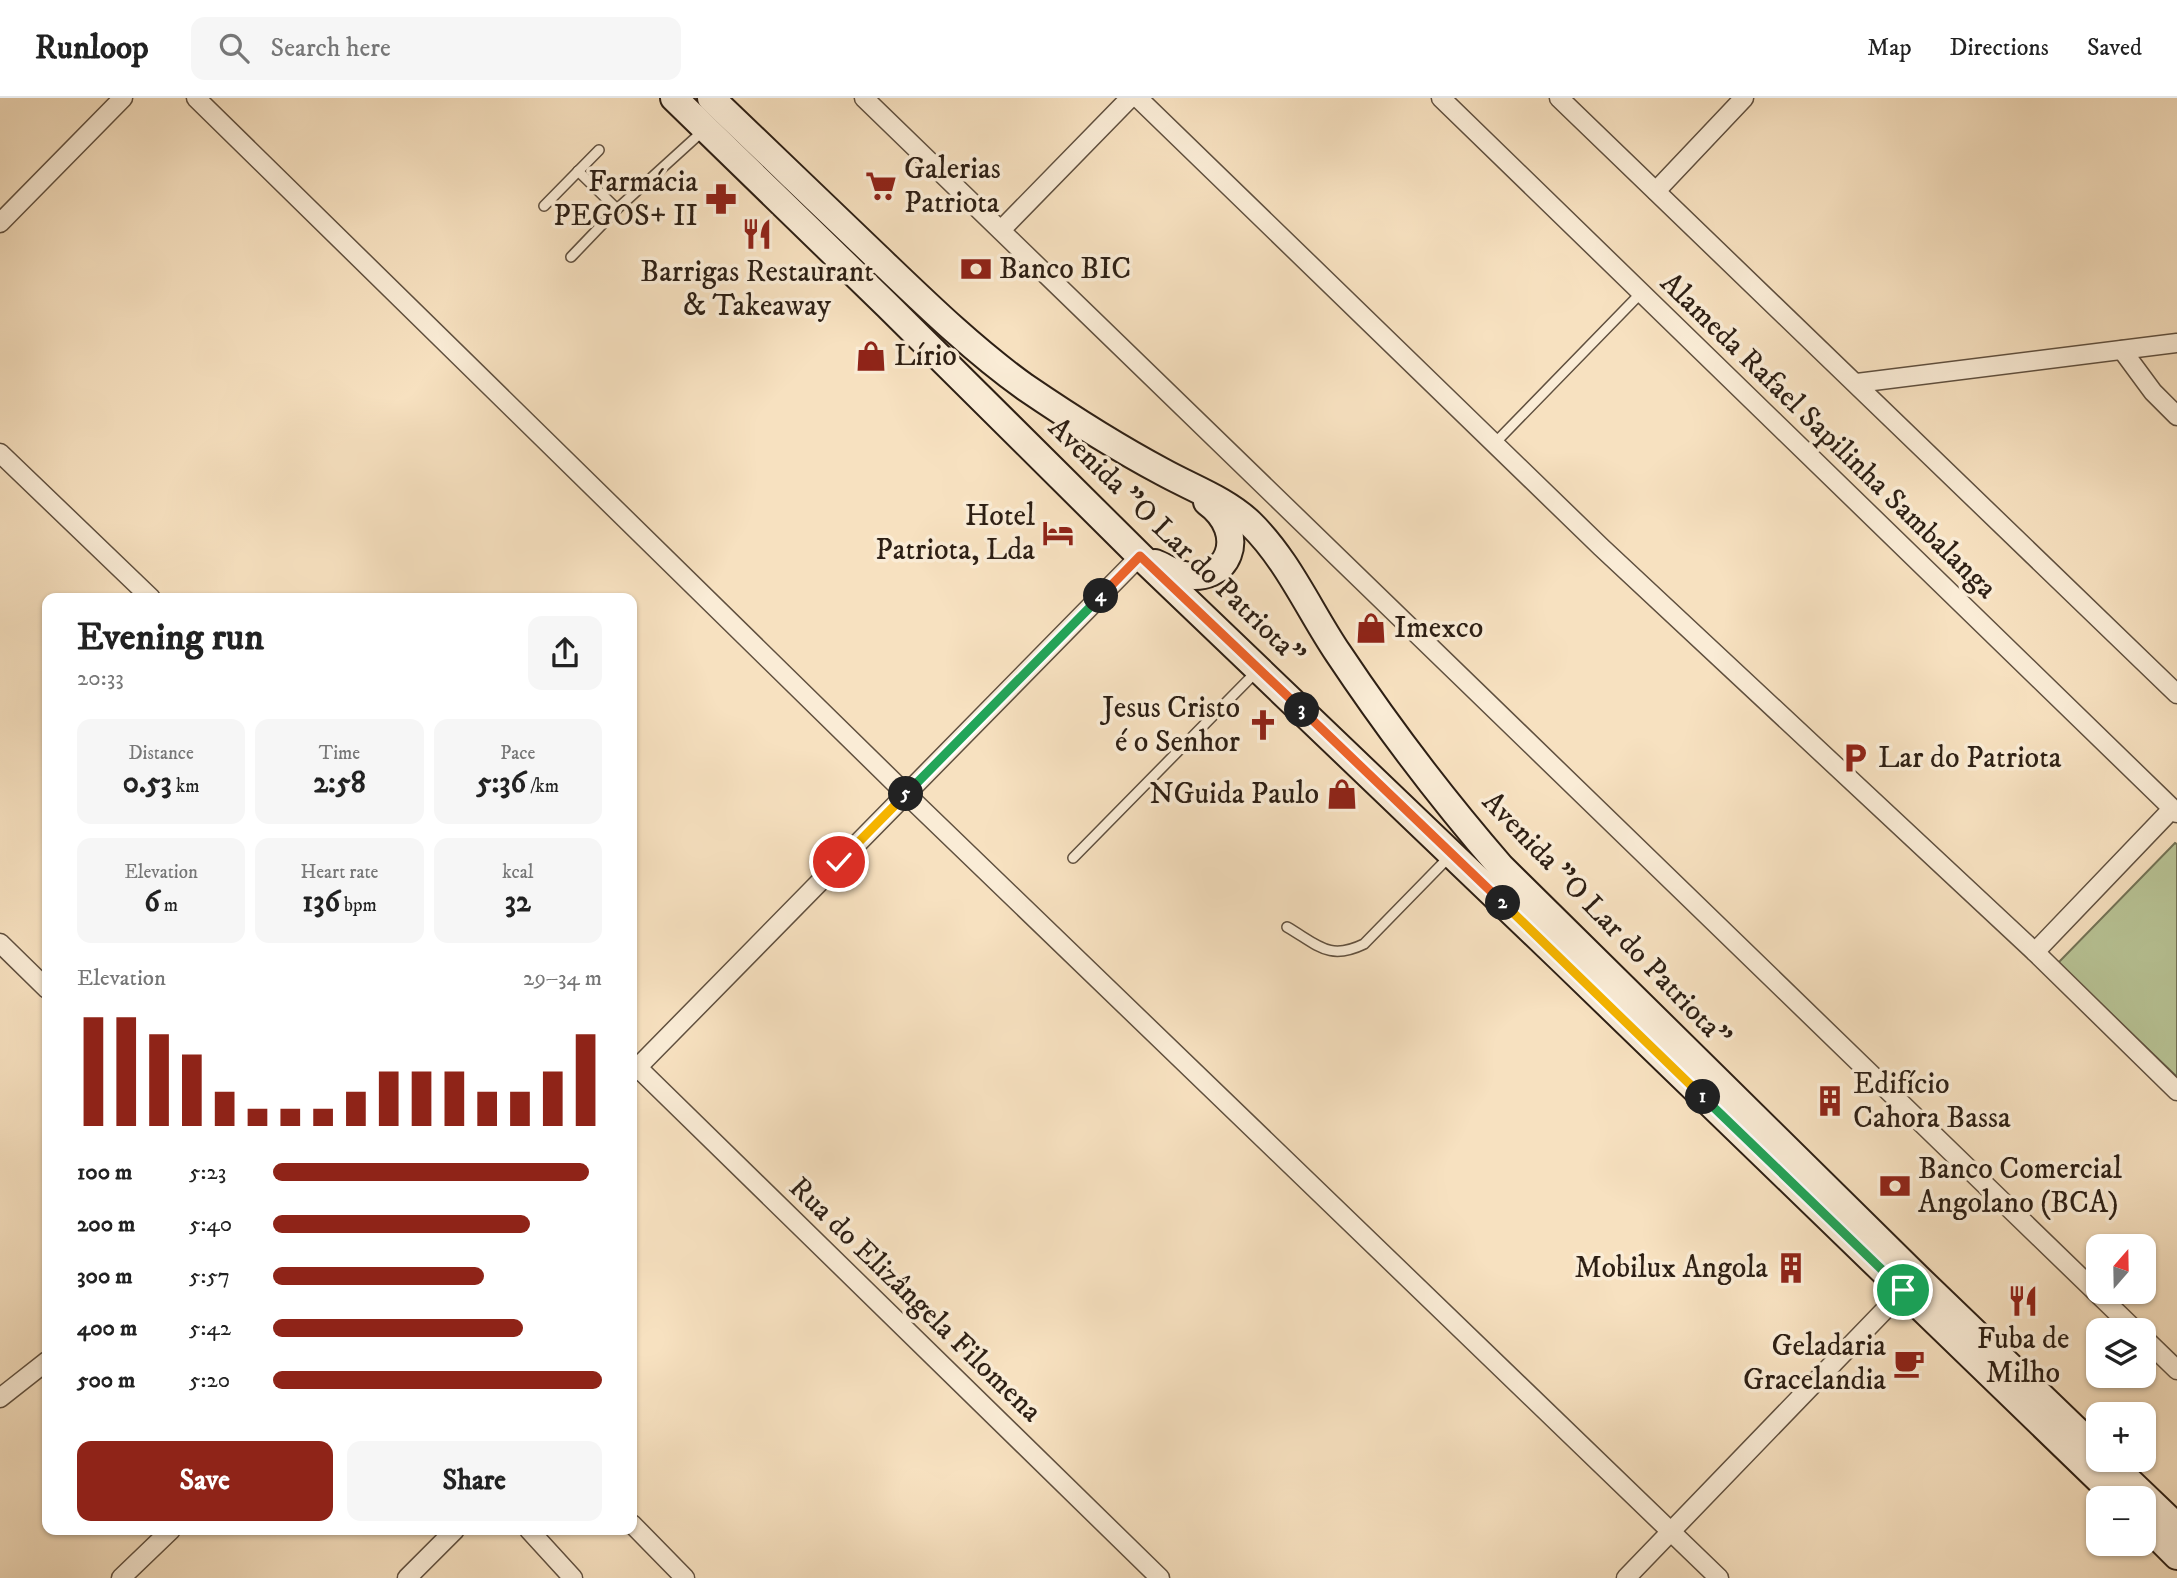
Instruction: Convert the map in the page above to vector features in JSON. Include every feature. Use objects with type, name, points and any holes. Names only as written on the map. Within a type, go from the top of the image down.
[{"type":"main road","name":"Avenida \"O Lar do Patriota\"","points":[[674,98],[894,311],[1140,556],[2106,1486]]},
{"type":"main road","name":"Avenida \"O Lar do Patriota\"","points":[[710,98],[907,286],[991,361],[1055,407],[1161,471],[1222,502],[1248,521],[1285,567],[1315,618],[1395,736],[1448,806],[1501,867],[2086,1439]]},
{"type":"main road","points":[[1140,556],[1181,575],[1202,574],[1219,569],[1229,553],[1232,536],[1226,521],[1211,505],[1161,471]]},
{"type":"main road","points":[[2119,1472],[2177,1527]]},
{"type":"main road","points":[[2156,1535],[2177,1556]]},
{"type":"street","points":[[0,223],[123,98]]},
{"type":"street","points":[[196,98],[906,794],[1719,1578]]},
{"type":"street","points":[[864,98],[2123,1318]]},
{"type":"street","points":[[1001,230],[1130,98]]},
{"type":"street","points":[[1138,98],[1621,566],[2035,952],[2177,1091]]},
{"type":"street","name":"Alameda Rafael Sapilinha Sambalanga","points":[[1441,98],[2175,811]]},
{"type":"street","name":"Alameda Rafael Sapilinha Sambalanga","points":[[1559,98],[2177,694]]},
{"type":"street","points":[[1656,191],[1744,98]]},
{"type":"street","points":[[1857,383],[2177,343]]},
{"type":"street","points":[[2122,350],[2153,393],[2177,416]]},
{"type":"street","points":[[0,453],[146,593]]},
{"type":"street","points":[[637,1064],[1140,556]]},
{"type":"street","points":[[2035,952],[2175,811]]},
{"type":"street","points":[[0,943],[42,984]]},
{"type":"street","name":"Rua do Elizângela Filomena","points":[[637,1070],[1160,1578]]},
{"type":"street","points":[[1626,1578],[1903,1290]]},
{"type":"street","points":[[2156,1350],[2177,1370]]},
{"type":"street","points":[[0,1398],[42,1365]]},
{"type":"street","points":[[637,1529],[685,1578]]},
{"type":"street","points":[[121,1578],[166,1535]]},
{"type":"street","points":[[407,1578],[450,1535]]},
{"type":"street","points":[[534,1535],[573,1578]]},
{"type":"lane","points":[[571,257],[617,209],[706,129]]},
{"type":"lane","points":[[544,206],[599,150]]},
{"type":"lane","points":[[578,171],[617,209]]},
{"type":"lane","points":[[1494,444],[1641,293]]},
{"type":"lane","points":[[1073,858],[1259,669]]},
{"type":"lane","points":[[1287,927],[1327,951],[1346,953],[1364,944],[1452,854]]},
{"type":"green space","points":[[2175,843],[2177,844],[2177,1077],[2058,963]]},
{"type":"place","name":"Galerias Patriota","points":[[881,186]]},
{"type":"place","name":"Farmácia PEGOS+ II","points":[[721,199]]},
{"type":"place","name":"Barrigas Restaurant & Takeaway","points":[[757,234]]},
{"type":"place","name":"Banco BIC","points":[[976,269]]},
{"type":"place","name":"Lírio","points":[[871,356]]},
{"type":"place","name":"Hotel Patriota, Lda","points":[[1058,533]]},
{"type":"place","name":"Imexco","points":[[1371,628]]},
{"type":"place","name":"Jesus Cristo é o Senhor","points":[[1263,725]]},
{"type":"place","name":"Lar do Patriota","points":[[1855,758]]},
{"type":"place","name":"NGuida Paulo","points":[[1342,794]]},
{"type":"place","name":"Edifício Cahora Bassa","points":[[1830,1101]]},
{"type":"place","name":"Banco Comercial Angolano (BCA)","points":[[1895,1186]]},
{"type":"place","name":"Mobilux Angola","points":[[1791,1268]]},
{"type":"place","name":"Fuba de Milho","points":[[2023,1301]]},
{"type":"place","name":"Geladaria Gracelandia","points":[[1909,1363]]},
{"type":"route","points":[[839,862],[1140,556],[1903,1290]]}]
